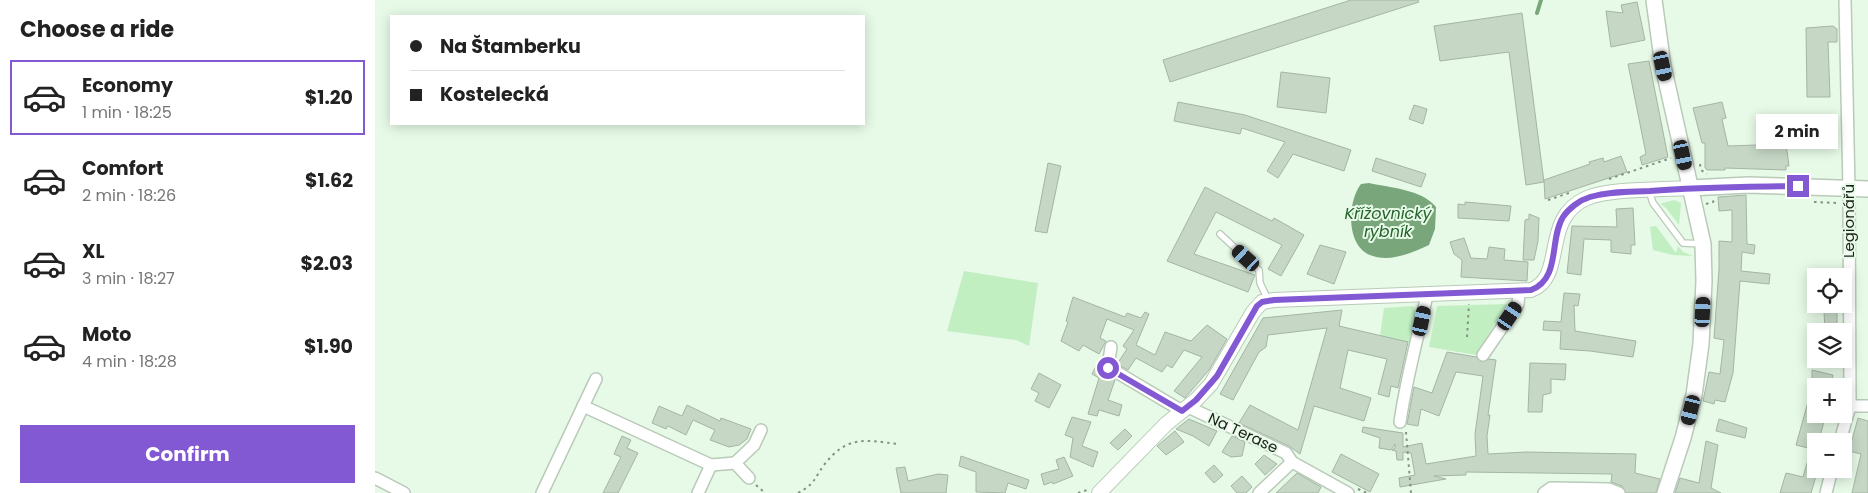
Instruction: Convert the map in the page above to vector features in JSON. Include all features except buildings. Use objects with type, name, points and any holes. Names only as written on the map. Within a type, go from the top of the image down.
[{"type":"main road","points":[[1653,0],[1663,66],[1703,244],[1704,281],[1701,344],[1694,395],[1683,438],[1665,493]]},
{"type":"main road","points":[[1690,188],[1748,185],[1849,190],[1868,189]]},
{"type":"street","name":"Legionářů","points":[[1845,0],[1849,190],[1850,378]]},
{"type":"street","points":[[1093,491],[1166,424],[1189,406],[1217,376],[1257,306],[1268,300],[1519,292],[1535,288],[1545,279],[1551,266],[1558,228],[1563,217],[1574,205],[1588,198],[1608,193],[1690,188]]},
{"type":"street","points":[[1483,355],[1518,304],[1519,292]]},
{"type":"street","points":[[1399,422],[1404,390],[1410,374],[1427,295]]},
{"type":"street","name":"Na Terase","points":[[1111,348],[1108,368],[1253,439],[1286,453],[1292,462],[1348,493]]},
{"type":"street","points":[[542,493],[596,379]]},
{"type":"street","points":[[583,406],[711,465],[735,462],[754,445],[761,430]]},
{"type":"street","points":[[1852,406],[1868,406]]},
{"type":"street","points":[[735,462],[749,478]]},
{"type":"street","points":[[1259,493],[1292,462]]},
{"type":"street","points":[[698,493],[711,465]]},
{"type":"street","points":[[375,478],[404,493]]},
{"type":"street","points":[[1826,493],[1830,478]]},
{"type":"street","points":[[1544,493],[1551,488],[1561,488],[1609,489],[1619,493]]},
{"type":"lane","points":[[1649,191],[1653,202],[1683,243],[1703,244]]},
{"type":"lane","points":[[1220,234],[1259,270],[1260,283],[1268,300]]},
{"type":"path","points":[[1604,181],[1674,157]]},
{"type":"path","points":[[1699,161],[1701,170],[1710,175]]},
{"type":"path","points":[[1548,200],[1576,190]]},
{"type":"path","points":[[1467,337],[1469,301]]},
{"type":"path","points":[[1399,422],[1405,429],[1411,493]]},
{"type":"path","points":[[798,493],[812,486],[824,465],[841,449],[861,439],[898,444]]},
{"type":"path","points":[[1078,493],[1093,491]]},
{"type":"shaded area","points":[[1674,200],[1681,203],[1679,225],[1666,208],[1660,204]]},
{"type":"shaded area","points":[[1656,226],[1676,253],[1678,246],[1683,252],[1693,256],[1673,255],[1653,250],[1650,227]]},
{"type":"shaded area","points":[[964,271],[1038,283],[1029,346],[1016,340],[947,331]]},
{"type":"shaded area","points":[[1507,304],[1476,355],[1429,347],[1437,306]]},
{"type":"shaded area","points":[[1413,306],[1417,314],[1410,343],[1380,336],[1384,308]]},
{"type":"water","name":"Křížovnický rybník","points":[[1369,183],[1414,193],[1430,201],[1436,207],[1435,229],[1429,245],[1408,254],[1385,258],[1370,255],[1362,250],[1353,233],[1351,212],[1356,192],[1361,184]]},
{"type":"waterway","points":[[1537,13],[1541,0]]},
{"type":"route","points":[[1108,368],[1182,411],[1196,400],[1217,376],[1253,312],[1262,302],[1268,300],[1519,292],[1531,290],[1545,279],[1551,266],[1558,228],[1563,217],[1574,205],[1588,198],[1608,193],[1722,186],[1798,186]]}]
